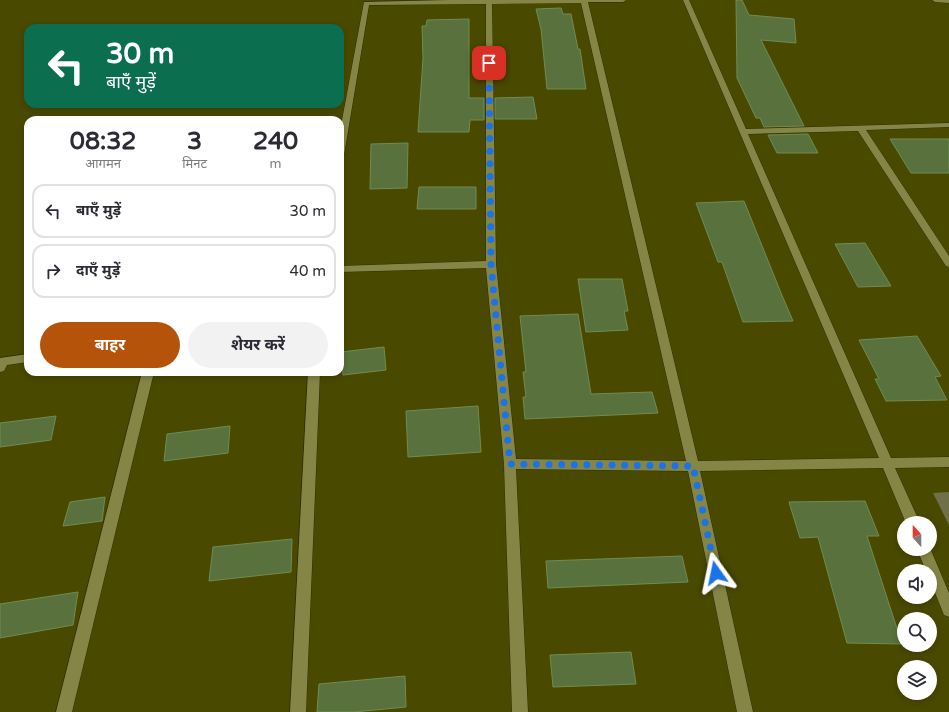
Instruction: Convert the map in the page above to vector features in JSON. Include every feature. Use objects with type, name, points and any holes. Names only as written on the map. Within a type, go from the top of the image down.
[{"type":"street","points":[[584,0],[693,466],[745,712]]},
{"type":"street","points":[[344,132],[366,3],[623,0]]},
{"type":"street","points":[[686,0],[910,516]]},
{"type":"street","points":[[935,0],[949,1]]},
{"type":"street","points":[[488,1],[491,264],[510,464],[520,712]]},
{"type":"street","points":[[744,132],[949,125]]},
{"type":"street","points":[[860,128],[949,264]]},
{"type":"street","points":[[344,269],[491,264]]},
{"type":"street","points":[[0,368],[3,361],[24,358]]},
{"type":"street","points":[[64,712],[147,376]]},
{"type":"street","points":[[298,712],[314,376]]},
{"type":"street","points":[[510,464],[693,466],[949,462]]},
{"type":"street","points":[[927,556],[949,610]]},
{"type":"green space","points":[[949,492],[949,525],[933,493]]},
{"type":"building","points":[[736,0],[742,0],[749,15],[794,19],[796,43],[761,40],[804,126],[764,127],[760,118],[756,118],[737,78]]},
{"type":"building","points":[[561,8],[563,14],[571,14],[578,49],[580,49],[586,89],[547,89],[541,29],[536,9]]},
{"type":"building","points":[[469,19],[469,98],[484,98],[484,120],[470,120],[469,132],[418,132],[423,58],[422,26],[426,26],[427,20]]},
{"type":"building","points":[[533,97],[537,119],[495,119],[495,98]]},
{"type":"building","points":[[808,134],[818,153],[777,153],[768,135]]},
{"type":"building","points":[[890,139],[949,139],[949,173],[911,173]]},
{"type":"building","points":[[408,143],[407,188],[370,189],[371,144]]},
{"type":"building","points":[[419,187],[476,187],[476,209],[417,209]]},
{"type":"building","points":[[744,201],[793,321],[743,322],[722,262],[718,262],[696,203]]},
{"type":"building","points":[[865,243],[891,286],[858,287],[835,244]]},
{"type":"building","points":[[578,279],[622,279],[628,311],[624,311],[628,330],[586,332]]},
{"type":"building","points":[[578,314],[591,394],[652,392],[658,413],[525,419],[523,397],[526,397],[523,372],[526,372],[520,316]]},
{"type":"building","points":[[917,336],[941,376],[935,377],[947,400],[886,401],[875,379],[879,379],[859,340]]},
{"type":"building","points":[[384,347],[386,370],[344,375],[344,352]]},
{"type":"building","points":[[478,406],[481,452],[408,457],[406,411]]},
{"type":"building","points":[[56,416],[51,440],[0,447],[0,423]]},
{"type":"building","points":[[230,426],[228,453],[164,461],[167,434]]},
{"type":"building","points":[[105,497],[102,521],[63,526],[70,502]]},
{"type":"building","points":[[865,501],[879,536],[867,536],[897,629],[897,644],[847,643],[818,537],[800,538],[789,502]]},
{"type":"building","points":[[292,539],[291,572],[209,581],[213,547]]},
{"type":"building","points":[[682,556],[688,582],[548,588],[546,561]]},
{"type":"building","points":[[78,592],[73,625],[0,638],[0,604]]},
{"type":"building","points":[[631,652],[636,684],[553,687],[550,655]]},
{"type":"building","points":[[405,676],[406,707],[354,712],[317,712],[319,684]]},
{"type":"route","points":[[489,63],[491,264],[510,464],[693,466],[716,573]]}]
